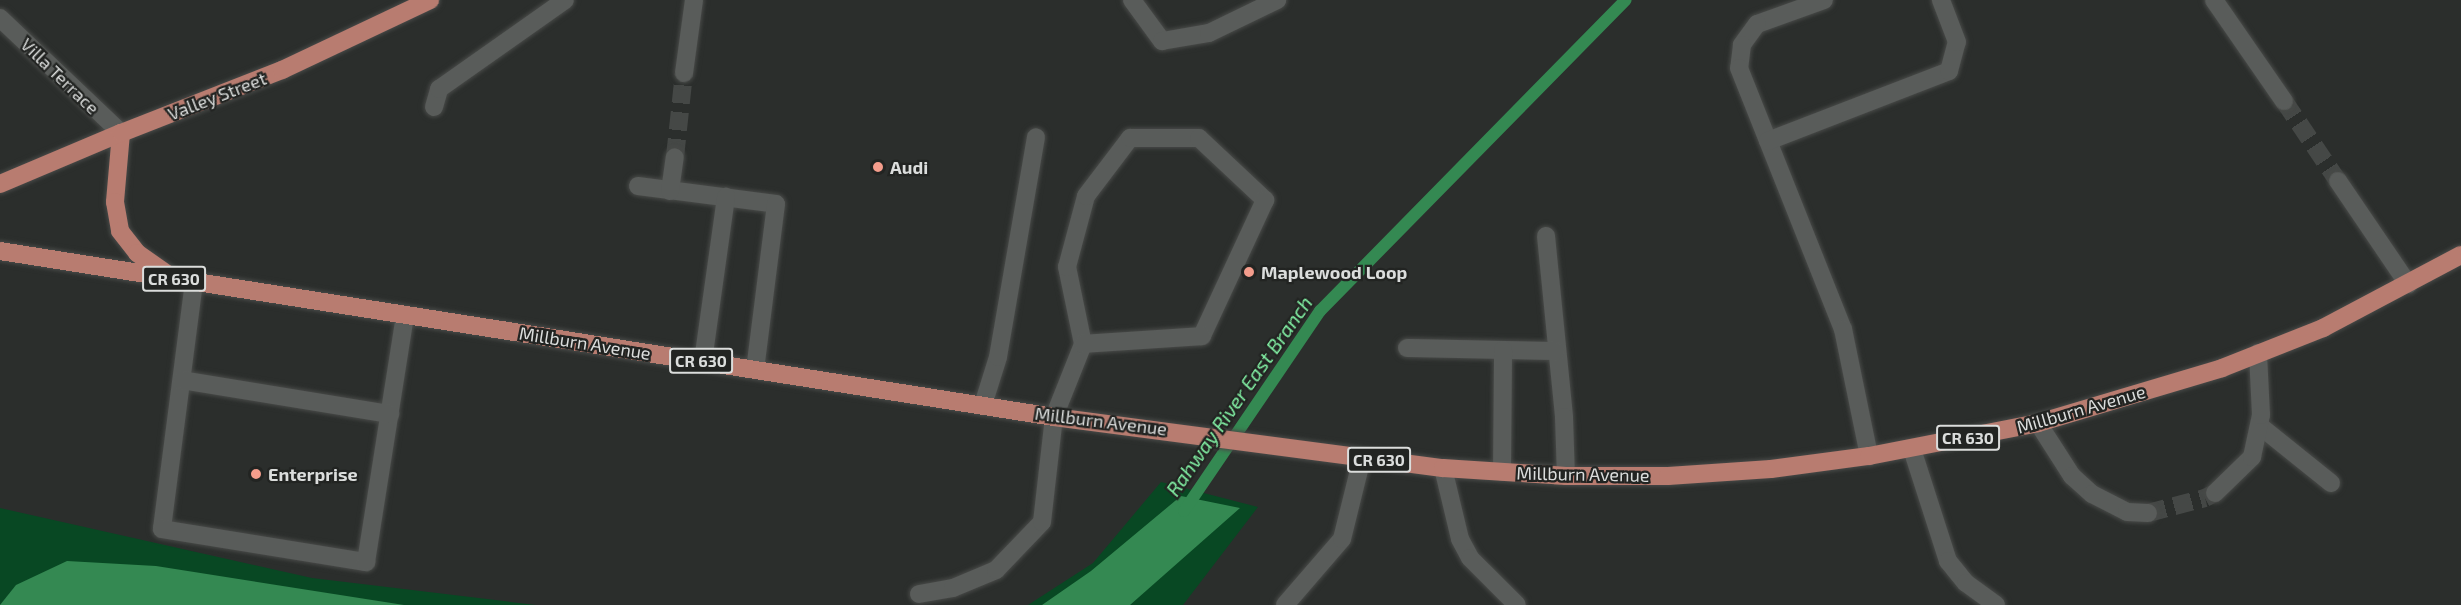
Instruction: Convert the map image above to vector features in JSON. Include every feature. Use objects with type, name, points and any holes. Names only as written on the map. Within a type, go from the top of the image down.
[{"type":"main road","name":"Valley Street","points":[[2,181],[282,70],[430,0]]},
{"type":"main road","points":[[121,133],[115,202],[120,231],[137,253],[174,279]]},
{"type":"main road","name":"Millburn Avenue","points":[[0,251],[1054,417],[1194,433],[1314,452],[1443,468],[1566,476],[1668,476],[1771,469],[1912,449],[2038,423],[2222,368],[2323,328],[2461,255]]},
{"type":"street","points":[[434,107],[440,89],[565,0]]},
{"type":"street","points":[[684,73],[694,0]]},
{"type":"street","points":[[1132,0],[1162,41],[1209,33],[1277,0]]},
{"type":"street","points":[[1824,0],[1757,24],[1742,45],[1739,68],[1843,329],[1869,456]]},
{"type":"street","points":[[1768,141],[1948,71],[1957,42],[1941,0]]},
{"type":"street","points":[[2214,0],[2284,101]]},
{"type":"street","name":"Villa Terrace","points":[[0,18],[121,133]]},
{"type":"street","points":[[983,405],[998,357],[1036,137]]},
{"type":"street","points":[[919,594],[953,588],[996,570],[1042,522],[1054,417],[1083,344],[1067,267],[1086,196],[1130,138],[1199,138],[1265,200],[1202,336],[1083,344]]},
{"type":"street","points":[[670,191],[675,157]]},
{"type":"street","points":[[2338,181],[2408,284]]},
{"type":"street","points":[[638,186],[776,204],[755,370]]},
{"type":"street","points":[[703,361],[726,197]]},
{"type":"street","points":[[1546,236],[1564,417],[1566,476]]},
{"type":"street","points":[[194,282],[162,529],[366,562],[405,315]]},
{"type":"street","points":[[1407,348],[1556,351]]},
{"type":"street","points":[[1502,472],[1503,350]]},
{"type":"street","points":[[2215,493],[2252,457],[2260,426],[2258,353]]},
{"type":"street","points":[[182,380],[390,414]]},
{"type":"street","points":[[2038,423],[2072,476],[2092,494],[2127,512],[2148,513]]},
{"type":"street","points":[[2260,426],[2331,483]]},
{"type":"street","points":[[1912,449],[1948,561],[1966,583],[1996,605]]},
{"type":"street","points":[[1285,605],[1342,539],[1362,458]]},
{"type":"street","points":[[1443,468],[1460,539],[1470,558],[1517,605]]},
{"type":"shaded area","points":[[1161,482],[1258,507],[1183,605],[1028,605],[1093,563]]},
{"type":"shaded area","points":[[1181,496],[1240,508],[1130,605],[1042,605],[1091,571]]},
{"type":"shaded area","points":[[0,508],[312,578],[536,605],[0,605]]},
{"type":"shaded area","points":[[67,561],[156,566],[404,605],[0,605],[16,585]]},
{"type":"waterway","name":"Rahway River East Branch","points":[[1184,511],[1320,311],[1626,0]]},
{"type":"tunnel","points":[[675,157],[684,73]]},
{"type":"tunnel","points":[[2284,101],[2338,181]]},
{"type":"tunnel","points":[[2148,513],[2205,498],[2215,493]]},
{"type":"place","name":"Audi","points":[[878,167]]},
{"type":"place","name":"Maplewood Loop","points":[[1249,272]]},
{"type":"place","name":"Enterprise","points":[[256,474]]}]
